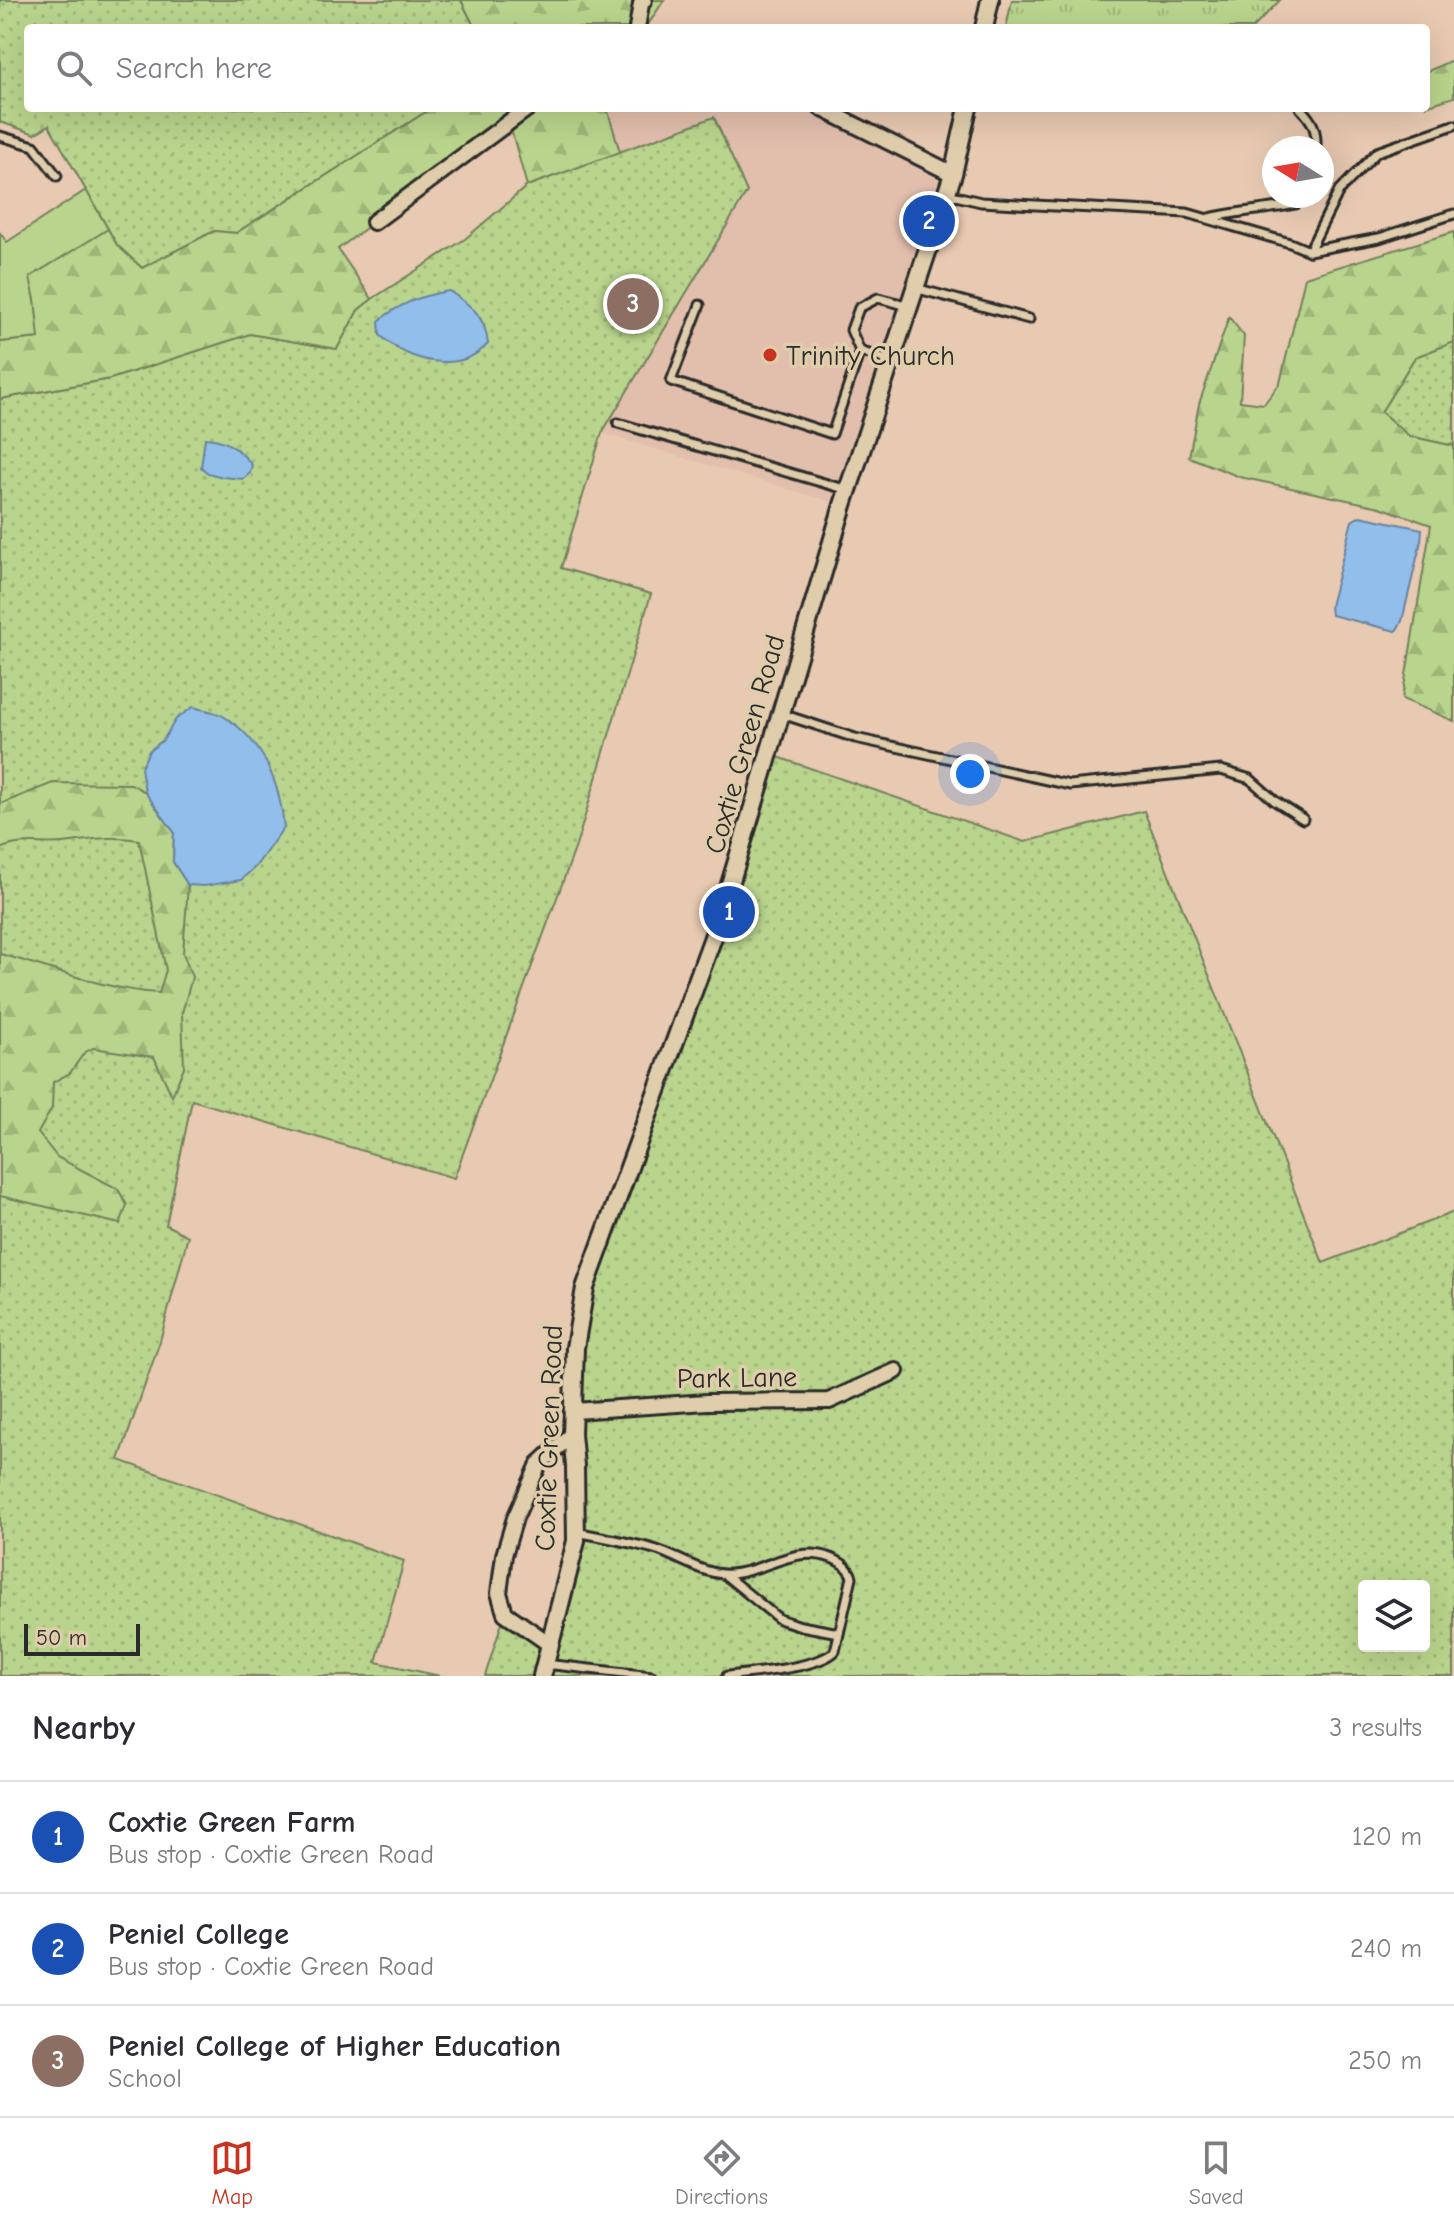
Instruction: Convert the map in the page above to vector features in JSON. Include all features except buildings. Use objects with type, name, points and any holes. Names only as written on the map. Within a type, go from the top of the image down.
[{"type":"street","points":[[638,24],[644,0]]},
{"type":"street","points":[[985,24],[990,0]]},
{"type":"street","points":[[374,222],[523,112]]},
{"type":"street","points":[[829,112],[953,174]]},
{"type":"street","name":"Coxtie Green Road","points":[[544,1670],[576,1532],[572,1434],[575,1348],[585,1288],[720,918],[848,490],[947,194],[967,112]]},
{"type":"street","name":"Park Lane","points":[[574,1411],[707,1402],[829,1401],[896,1371]]},
{"type":"street","points":[[548,1643],[505,1613],[499,1593],[504,1555],[515,1518],[539,1464],[572,1434]]},
{"type":"lane","points":[[1304,112],[1317,131],[1317,136]]},
{"type":"lane","points":[[1309,251],[1339,191],[1377,152],[1454,125]]},
{"type":"lane","points":[[0,136],[34,146],[57,176]]},
{"type":"lane","points":[[947,194],[981,202],[1187,213],[1309,251],[1379,238],[1454,214]]},
{"type":"lane","points":[[1206,219],[1242,210],[1275,208]]},
{"type":"lane","points":[[915,288],[1029,319]]},
{"type":"lane","points":[[700,305],[671,381],[832,434],[860,351],[851,330],[859,308],[878,298],[909,306]]},
{"type":"lane","points":[[860,351],[891,361]]},
{"type":"lane","points":[[618,423],[848,490]]},
{"type":"lane","points":[[780,713],[855,738],[1070,785],[1221,770],[1250,779],[1275,801],[1303,819]]},
{"type":"lane","points":[[576,1532],[655,1549],[725,1575],[779,1619],[839,1633]]},
{"type":"lane","points":[[725,1575],[807,1553],[839,1561],[849,1568],[852,1577],[835,1651],[829,1657],[784,1670],[727,1676]]},
{"type":"lane","points":[[544,1670],[652,1676]]},
{"type":"shaded area","points":[[608,112],[818,112],[932,173],[939,181],[839,504],[345,356],[372,299],[465,239],[527,186],[620,152]]},
{"type":"green space","points":[[0,0],[461,0],[473,24],[24,24],[24,112],[426,112],[236,233],[214,231],[142,268],[117,245],[49,125],[35,134],[0,122]]},
{"type":"green space","points":[[461,0],[664,0],[649,24],[473,24]]},
{"type":"green space","points":[[1012,0],[1280,0],[1257,24],[1007,24]]},
{"type":"green space","points":[[1454,59],[1454,97],[1430,105],[1430,70]]},
{"type":"green space","points":[[426,112],[608,112],[620,152],[527,186],[509,122],[338,249],[372,299],[358,310],[337,349],[250,334],[110,379],[0,399],[0,342],[38,338],[35,300],[29,277],[108,229],[117,245],[142,268],[214,231],[236,233]]},
{"type":"green space","points":[[714,117],[747,192],[602,433],[561,568],[651,594],[576,846],[454,1178],[192,1100],[166,1225],[188,1236],[160,1341],[119,1460],[404,1561],[376,1662],[440,1676],[0,1676],[0,399],[110,379],[250,334],[337,349],[358,310],[465,239],[527,186]]},
{"type":"green space","points":[[86,190],[108,229],[30,277],[39,338],[0,342],[0,233],[7,242]]},
{"type":"green space","points":[[1454,232],[1454,342],[1415,357],[1381,412],[1409,436],[1454,446],[1454,721],[1402,699],[1431,525],[1380,507],[1240,477],[1189,457],[1199,404],[1229,317],[1244,336],[1240,401],[1264,404],[1280,383],[1305,277]]},
{"type":"green space","points":[[1454,342],[1454,446],[1409,436],[1381,412],[1415,357]]},
{"type":"green space","points":[[769,754],[1025,842],[1144,811],[1323,1263],[1454,1212],[1454,1676],[485,1676],[505,1613],[548,1629],[569,1529],[579,1314]]},
{"type":"green space","points":[[53,783],[131,784],[145,792],[174,832],[173,862],[188,885],[183,953],[192,977],[182,1013],[184,1067],[172,1096],[154,1057],[93,1048],[84,1053],[70,1073],[53,1082],[52,1108],[38,1133],[57,1157],[118,1189],[127,1205],[120,1224],[0,1196],[0,954],[99,983],[159,993],[166,970],[139,840],[109,838],[23,843],[0,849],[0,804]]},
{"type":"water","points":[[449,291],[471,307],[484,326],[488,344],[476,354],[448,362],[434,361],[405,352],[380,335],[379,321],[394,310],[421,298]]},
{"type":"water","points":[[205,438],[219,440],[237,450],[252,465],[250,473],[243,479],[208,473],[201,467]]},
{"type":"water","points":[[1360,516],[1422,529],[1402,621],[1396,631],[1331,615],[1330,606],[1352,521]]},
{"type":"water","points":[[193,707],[223,716],[249,737],[267,764],[278,794],[284,827],[256,866],[241,880],[204,886],[188,885],[173,862],[174,832],[145,792],[141,768],[149,751],[163,740],[176,719]]},
{"type":"place","name":"Peniel College","points":[[929,221]]},
{"type":"place","name":"Peniel College of Higher Education","points":[[633,304]]},
{"type":"place","name":"Trinity Church","points":[[770,355]]},
{"type":"place","name":"Coxtie Green Farm","points":[[729,912]]}]
